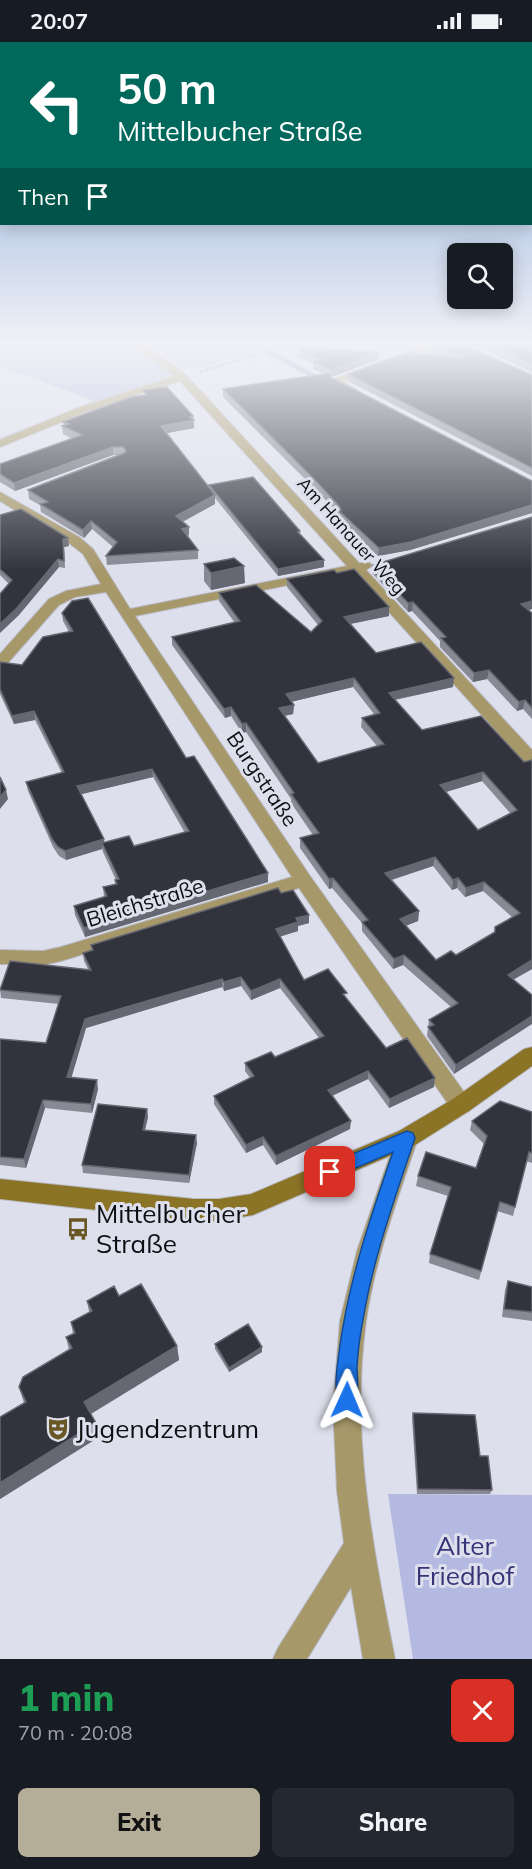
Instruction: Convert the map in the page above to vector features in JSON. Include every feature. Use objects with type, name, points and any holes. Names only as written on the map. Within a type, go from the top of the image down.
[{"type":"main road","points":[[0,1189],[90,1200],[219,1210],[267,1199],[407,1138],[461,1105],[532,1055]]},
{"type":"street","points":[[0,444],[59,419]]},
{"type":"street","name":"Am Hanauer Weg","points":[[221,419],[532,760]]},
{"type":"street","name":"Burgstraße","points":[[9,498],[88,552],[126,614],[303,880],[461,1105]]},
{"type":"street","points":[[126,614],[380,563]]},
{"type":"street","points":[[0,663],[54,602],[70,594],[110,587]]},
{"type":"street","name":"Bleichstraße","points":[[0,957],[21,959],[61,954],[303,880]]},
{"type":"street","points":[[379,1659],[358,1547],[347,1417],[347,1366],[353,1321],[379,1220],[407,1138]]},
{"type":"street","points":[[289,1659],[358,1547]]},
{"type":"green space","points":[[47,419],[56,419],[0,441],[0,438]]},
{"type":"green space","name":"Alter Friedhof","points":[[388,1494],[532,1495],[532,1659],[413,1659]]},
{"type":"building","points":[[70,419],[194,420],[161,426],[215,495],[176,516],[189,527],[182,529],[198,550],[106,556],[117,542],[91,521],[83,530],[40,504],[48,502],[28,490],[124,453],[126,451],[123,447],[113,447],[14,483],[0,474],[0,464],[82,435],[62,426],[69,424],[63,422]]},
{"type":"building","points":[[254,419],[412,419],[532,481],[532,505],[411,542],[379,548],[338,510],[341,510],[339,506]]},
{"type":"building","points":[[437,419],[532,419],[532,468]]},
{"type":"building","points":[[253,477],[324,560],[278,569],[209,485]]},
{"type":"building","points":[[21,509],[68,538],[63,539],[64,561],[58,559],[17,608],[0,624],[0,594],[12,580],[0,569],[0,515]]},
{"type":"building","points":[[532,517],[532,601],[521,604],[532,613],[532,708],[525,700],[519,702],[489,670],[474,673],[441,638],[446,637],[413,602],[408,603],[373,565]]},
{"type":"building","points":[[234,558],[244,566],[211,573],[204,564]]},
{"type":"building","points":[[354,569],[389,607],[344,617],[376,653],[421,642],[454,678],[389,693],[422,730],[481,716],[524,762],[532,760],[532,960],[508,975],[532,995],[532,1016],[456,1065],[428,1027],[434,1025],[429,1020],[458,1003],[404,955],[394,959],[362,922],[368,920],[333,878],[329,879],[300,838],[319,833],[291,794],[294,793],[246,723],[242,724],[231,707],[224,709],[172,637],[240,621],[219,593],[256,585],[311,632],[322,621],[287,579],[334,570],[337,573]],"holes":[[[354,678],[380,713],[362,718],[384,744],[318,763],[279,708],[294,705],[286,694]],[[483,772],[517,810],[478,830],[440,785]],[[435,857],[453,880],[458,878],[466,888],[484,882],[520,913],[495,927],[495,932],[456,955],[451,951],[436,960],[400,919],[419,911],[385,873]]]},
{"type":"building","points":[[88,598],[186,758],[194,756],[268,873],[84,928],[74,906],[107,896],[103,887],[117,884],[115,880],[119,879],[102,843],[129,836],[134,846],[189,831],[152,769],[77,786],[104,839],[65,851],[58,847],[52,839],[26,782],[64,772],[34,711],[12,716],[0,689],[0,662],[22,665],[43,637],[73,631],[62,613],[72,601]]},
{"type":"building","points":[[0,777],[6,790],[0,797]]},
{"type":"building","points":[[278,888],[281,893],[293,890],[309,915],[296,918],[298,922],[276,929],[304,980],[328,969],[347,993],[343,994],[386,1048],[407,1038],[435,1078],[390,1099],[368,1071],[328,1090],[351,1121],[276,1156],[263,1137],[246,1145],[214,1096],[254,1076],[245,1063],[271,1052],[275,1057],[324,1036],[280,979],[251,991],[241,977],[224,982],[222,979],[85,1019],[67,1077],[97,1080],[91,1104],[43,1100],[24,1159],[0,1157],[0,1039],[46,1043],[61,996],[0,990],[10,961],[91,970],[83,953],[93,950],[91,945]]},
{"type":"building","points":[[500,1101],[532,1112],[532,1153],[529,1152],[515,1207],[500,1202],[481,1271],[430,1254],[451,1187],[418,1176],[426,1152],[476,1168],[487,1136],[472,1121]]},
{"type":"building","points":[[98,1104],[147,1109],[143,1130],[196,1135],[189,1175],[82,1165]]},
{"type":"building","points":[[508,1281],[532,1287],[532,1312],[504,1309]]},
{"type":"building","points":[[141,1284],[177,1346],[84,1402],[96,1423],[0,1483],[0,1417],[26,1402],[19,1387],[23,1377],[72,1348],[66,1337],[75,1333],[71,1322],[92,1311],[87,1301],[114,1286],[119,1296]]},
{"type":"building","points":[[248,1324],[262,1347],[229,1368],[215,1344]]},
{"type":"building","points":[[413,1413],[475,1415],[480,1456],[488,1456],[492,1490],[418,1489]]},
{"type":"place","name":"Mittelbucher Straße","points":[[78,1229]]},
{"type":"place","name":"Jugendzentrum","points":[[58,1429]]},
{"type":"route","points":[[330,1172],[407,1138],[382,1209],[363,1276],[353,1321],[347,1366],[347,1400]]}]
